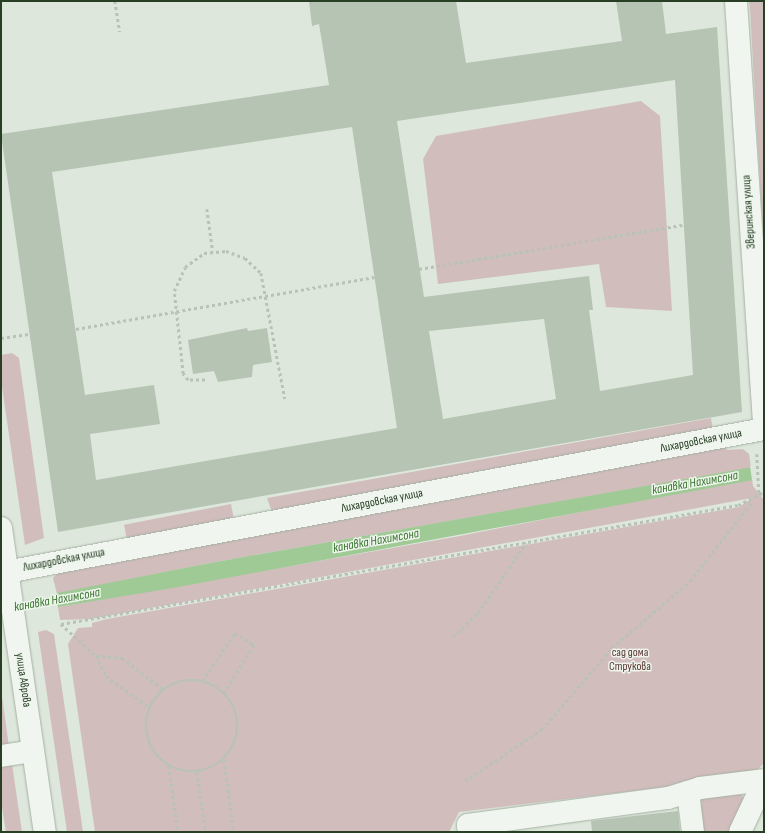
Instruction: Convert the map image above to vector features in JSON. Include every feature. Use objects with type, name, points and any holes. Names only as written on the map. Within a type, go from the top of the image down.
[{"type":"street","name":"Зверинская улица","points":[[736,1],[764,423]]},
{"type":"street","name":"Лихардовская улица","points":[[6,577],[764,429]]},
{"type":"street","name":"улица Аврова","points":[[1,528],[6,577],[16,628],[45,832]]},
{"type":"street","points":[[1,756],[34,751]]},
{"type":"street","points":[[469,832],[468,825],[764,780]]},
{"type":"street","points":[[740,832],[764,780]]},
{"type":"street","points":[[688,792],[693,832]]},
{"type":"path","points":[[115,1],[120,32]]},
{"type":"path","points":[[207,209],[213,252]]},
{"type":"path","points":[[420,269],[683,225]]},
{"type":"path","points":[[206,380],[188,380],[183,374],[174,312],[174,291],[185,267],[204,253],[226,251],[245,258],[261,272],[285,399]]},
{"type":"path","points":[[76,329],[374,276]]},
{"type":"path","points":[[1,338],[29,334]]},
{"type":"path","points":[[465,781],[542,729],[612,648],[690,581],[759,493],[760,488],[757,453]]},
{"type":"path","points":[[759,493],[764,492]]},
{"type":"path","points":[[150,708],[106,676],[96,656],[61,624],[752,501]]},
{"type":"path","points":[[453,637],[478,613],[526,542]]},
{"type":"path","points":[[202,681],[235,633],[254,645],[224,693]]},
{"type":"path","points":[[96,656],[122,658],[164,690]]},
{"type":"path","points":[[178,832],[169,766],[148,740],[150,708],[164,690],[182,682],[202,681],[224,693],[233,705],[238,734],[224,760],[234,832]]},
{"type":"path","points":[[169,766],[197,772],[224,760]]},
{"type":"path","points":[[197,772],[206,832]]},
{"type":"green space","points":[[749,1],[764,1],[764,254],[750,8]]},
{"type":"green space","points":[[641,101],[660,116],[672,311],[606,307],[599,264],[438,284],[423,159],[436,136]]},
{"type":"green space","points":[[12,353],[19,358],[44,538],[25,545],[1,380],[1,355]]},
{"type":"green space","points":[[711,418],[713,430],[272,512],[267,498]]},
{"type":"green space","points":[[726,447],[727,450],[743,449],[749,454],[751,468],[210,563],[57,594],[53,578],[59,571]]},
{"type":"green space","name":"сад дома Струкова","points":[[752,478],[753,486],[764,500],[764,763],[757,770],[691,784],[459,812],[449,832],[95,832],[68,644],[78,628],[92,627],[92,623],[107,619],[739,507],[752,498],[91,619],[60,620],[58,607],[460,536]]},
{"type":"green space","points":[[231,504],[234,519],[127,540],[124,525]]},
{"type":"green space","points":[[46,630],[54,634],[83,832],[67,832],[38,632]]},
{"type":"green space","points":[[1,689],[9,747],[1,748]]},
{"type":"green space","points":[[12,764],[22,832],[6,832],[1,801],[1,765]]},
{"type":"green space","points":[[739,792],[745,799],[731,832],[702,832],[701,798]]},
{"type":"water","name":"канавка Нахимсона","points":[[764,465],[764,478],[173,588],[58,607],[1,604],[210,563]]},
{"type":"pier","points":[[764,463],[764,480],[752,480],[750,466]]},
{"type":"pier","points":[[56,592],[58,609],[1,622],[1,602]]},
{"type":"building","points":[[309,1],[456,1],[466,63],[622,41],[616,1],[662,1],[666,34],[717,27],[742,412],[58,532],[1,134],[329,85],[319,24],[312,26]],"holes":[[[675,80],[693,375],[600,391],[589,310],[593,310],[589,276],[424,297],[397,121]],[[352,127],[397,428],[96,480],[90,434],[160,424],[154,385],[85,395],[52,172]],[[544,319],[556,399],[443,419],[429,331]]]},
{"type":"building","points":[[247,328],[248,331],[267,328],[272,362],[253,365],[252,377],[218,382],[214,371],[193,374],[188,340]]},
{"type":"building","points":[[678,811],[680,832],[592,832],[591,821]]}]
